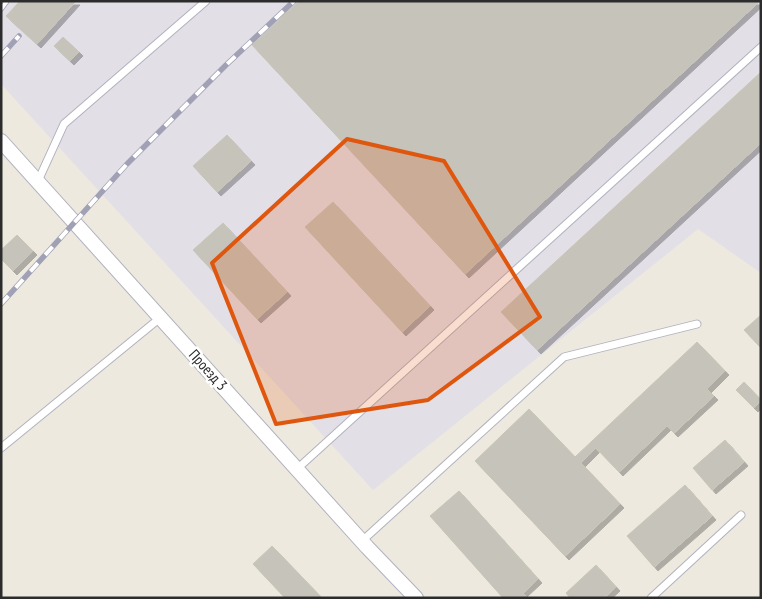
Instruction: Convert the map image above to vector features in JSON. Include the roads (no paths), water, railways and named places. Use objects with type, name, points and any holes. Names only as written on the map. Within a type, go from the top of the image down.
[{"type":"street","name":"Проезд 3","points":[[1,141],[362,541],[416,598]]},
{"type":"lane","points":[[38,181],[64,124],[206,1]]},
{"type":"lane","points":[[297,469],[761,46]]},
{"type":"lane","points":[[1,448],[160,318]]},
{"type":"lane","points":[[362,541],[564,357],[696,324]]},
{"type":"lane","points":[[650,598],[741,515]]},
{"type":"railway","points":[[1,9],[7,1]]},
{"type":"railway","points":[[1,304],[127,164],[225,66],[294,1]]},
{"type":"railway","points":[[1,56],[19,36]]}]
